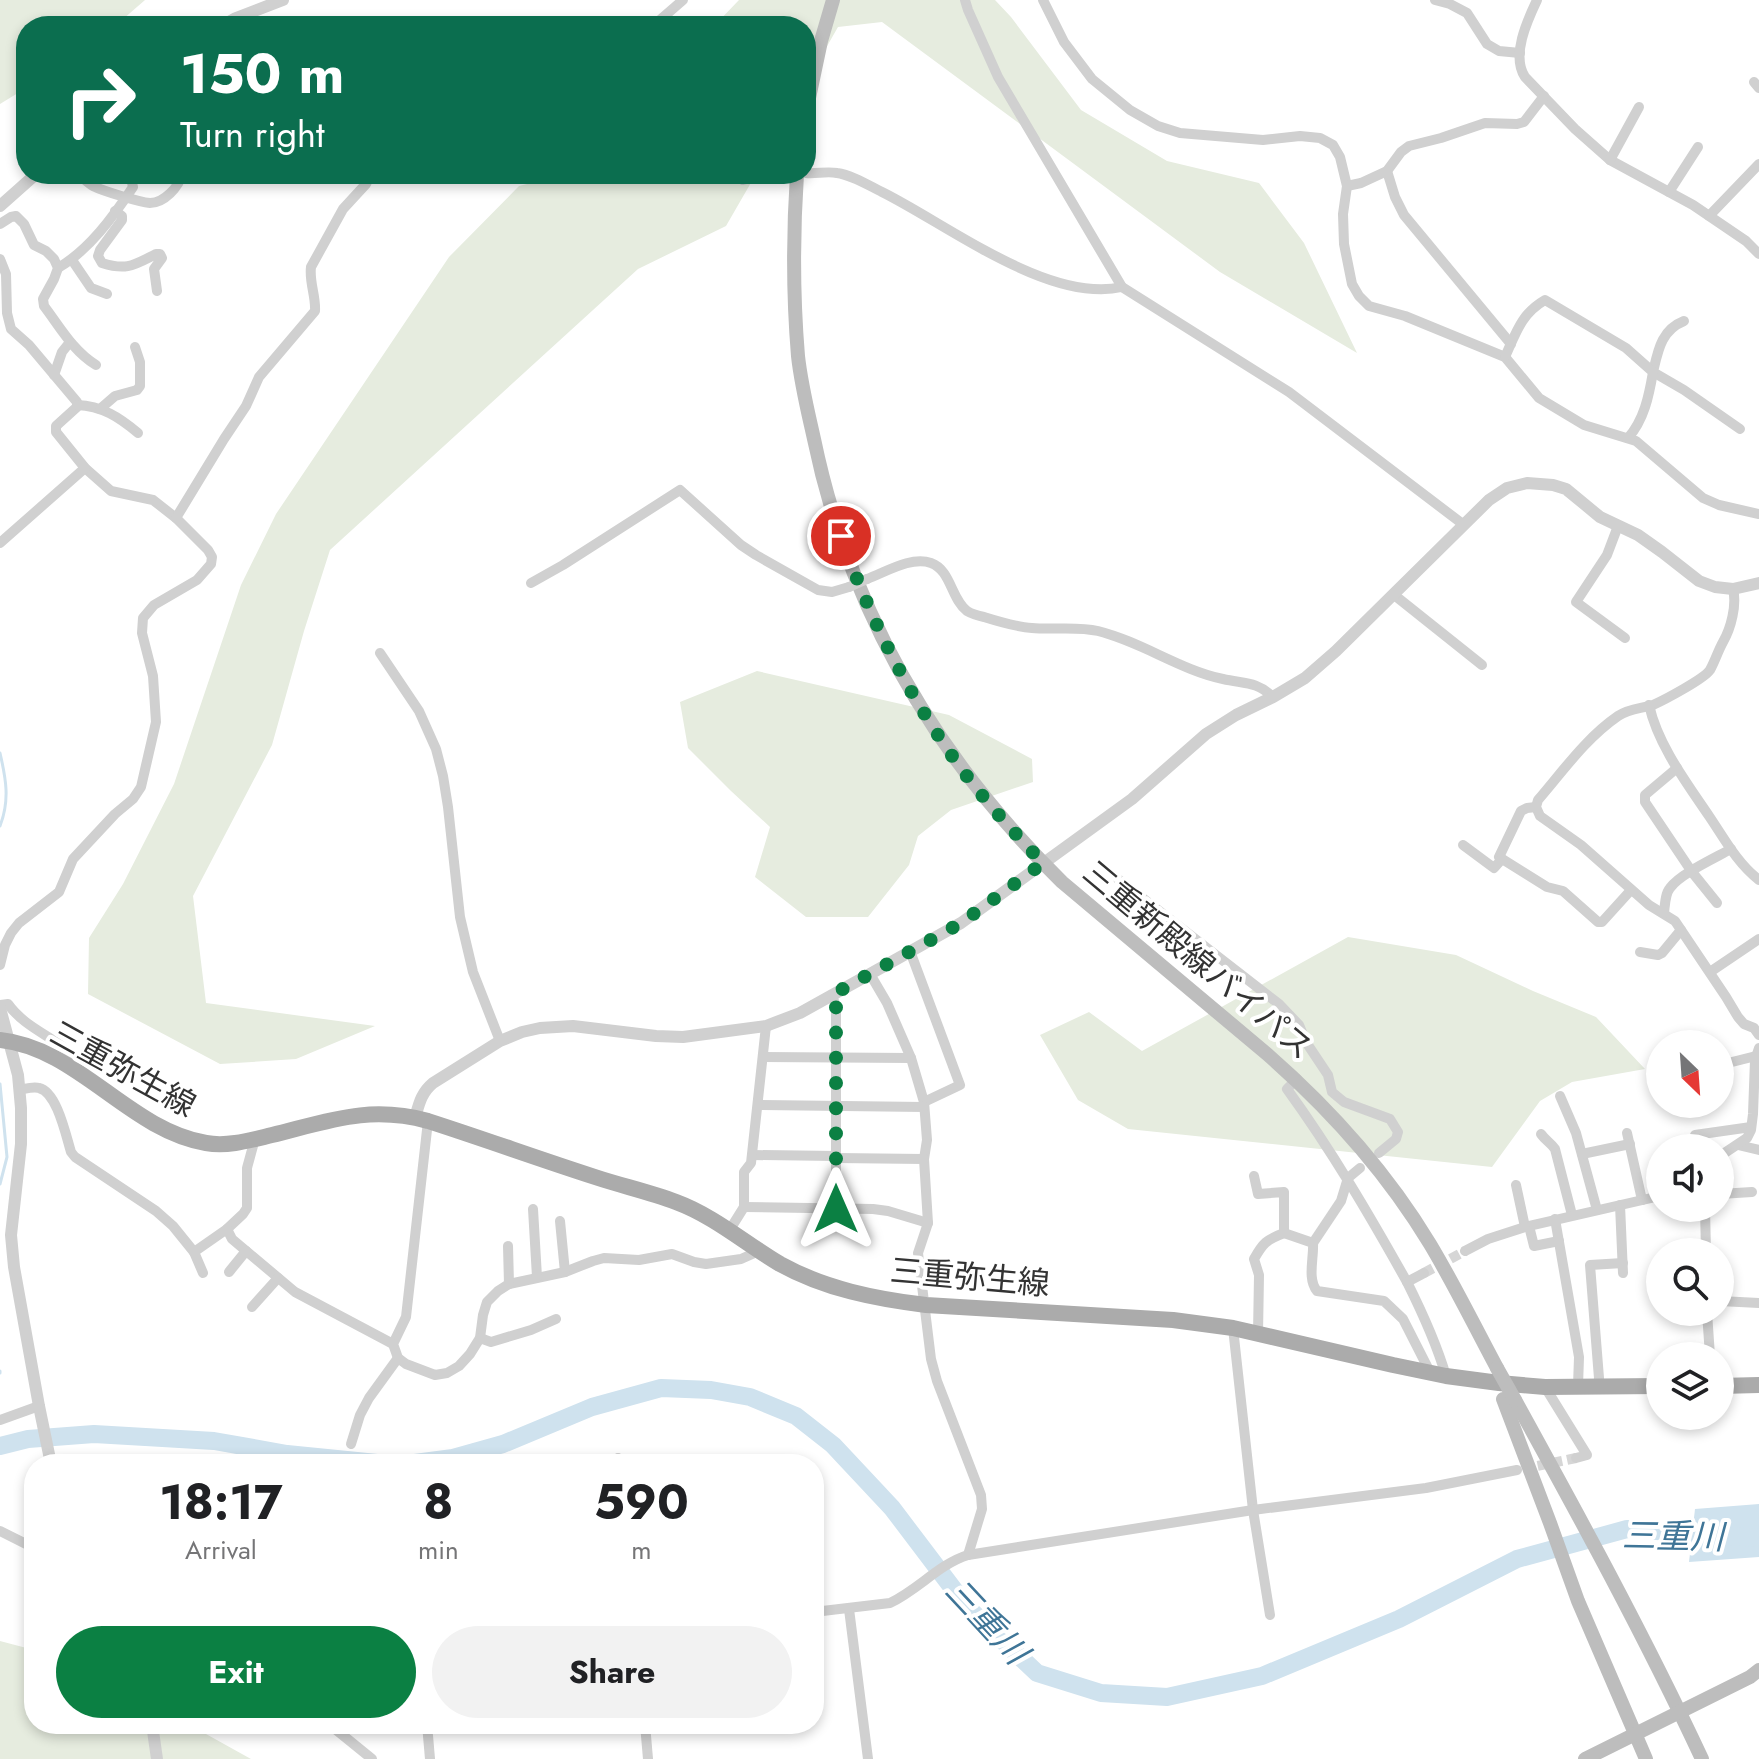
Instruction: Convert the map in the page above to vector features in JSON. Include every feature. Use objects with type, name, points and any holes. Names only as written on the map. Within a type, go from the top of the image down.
[{"type":"main road","points":[[816,65],[833,0]]},
{"type":"main road","name":"三重新殿線バイパス","points":[[796,184],[794,232],[798,358],[818,458],[832,514],[857,582],[909,690],[955,761],[994,810],[1043,863],[1297,1079],[1371,1158],[1434,1250],[1509,1400],[1578,1516],[1680,1711]]},
{"type":"main road","name":"三重弥生線","points":[[4,1041],[52,1056],[142,1117],[186,1138],[208,1143],[230,1144],[253,1140],[355,1115],[376,1113],[422,1120],[677,1202],[701,1213],[783,1266],[807,1277],[889,1301],[1173,1320],[1233,1328],[1438,1374],[1499,1383],[1545,1387],[1646,1386]]},
{"type":"main road","points":[[1734,1386],[1759,1385]]},
{"type":"main road","name":"三重新殿線バイパス","points":[[1509,1400],[1578,1601],[1635,1734]]},
{"type":"main road","points":[[1585,1759],[1759,1670]]},
{"type":"main road","points":[[1680,1711],[1702,1759]]},
{"type":"main road","points":[[1635,1734],[1646,1759]]},
{"type":"street","points":[[241,16],[283,0]]},
{"type":"street","points":[[665,16],[683,0]]},
{"type":"street","points":[[965,0],[998,77],[1122,287],[1289,392],[1464,525]]},
{"type":"street","points":[[1043,0],[1064,42],[1092,79],[1130,110],[1158,126],[1180,133],[1263,140],[1300,136],[1320,138],[1333,145],[1340,157],[1347,186],[1343,214],[1344,244],[1352,284],[1369,306],[1405,316],[1505,357],[1539,398],[1584,425],[1636,441],[1703,498],[1759,514]]},
{"type":"street","points":[[1435,0],[1467,13],[1487,44],[1499,51],[1520,53]]},
{"type":"street","points":[[1537,0],[1528,20],[1520,53],[1520,70],[1575,129],[1610,160],[1709,216],[1746,241],[1759,254]]},
{"type":"street","points":[[1347,186],[1387,171],[1409,146],[1485,123],[1524,122],[1544,96]]},
{"type":"street","points":[[1610,160],[1639,107]]},
{"type":"street","points":[[1669,192],[1698,147]]},
{"type":"street","points":[[1709,216],[1759,164]]},
{"type":"street","points":[[1387,171],[1404,215],[1511,344]]},
{"type":"street","points":[[816,174],[837,173],[862,182],[983,249],[1046,278],[1084,289],[1122,287]]},
{"type":"street","points":[[0,206],[25,184]]},
{"type":"street","points":[[91,184],[150,203],[160,201],[178,184]]},
{"type":"street","points":[[96,365],[70,342],[44,306],[43,299],[58,268],[82,252],[127,197],[132,184]]},
{"type":"street","points":[[176,518],[246,406],[259,377],[315,311],[311,267],[343,209],[366,184]]},
{"type":"street","points":[[115,211],[122,216],[122,220],[98,256],[102,263],[128,268],[160,254],[161,261],[154,269],[157,291]]},
{"type":"street","points":[[0,224],[16,216],[24,224],[34,245],[46,251],[58,268]]},
{"type":"street","points":[[0,259],[6,274],[7,313],[11,329],[29,345],[77,405]]},
{"type":"street","points":[[72,260],[91,288],[107,294]]},
{"type":"street","points":[[1505,357],[1522,319],[1545,300],[1626,348],[1653,372],[1740,429]]},
{"type":"street","points":[[1628,438],[1638,427],[1650,393],[1660,343],[1670,329],[1684,321]]},
{"type":"street","points":[[54,375],[62,352],[70,342]]},
{"type":"street","points":[[100,409],[115,396],[137,390],[140,386],[140,362],[135,347]]},
{"type":"street","points":[[0,965],[11,933],[19,923],[59,892],[73,859],[133,799],[141,787],[156,722],[153,676],[142,633],[143,618],[154,605],[197,580],[211,564],[212,557],[176,518],[153,500],[111,491],[85,468],[56,432],[56,426],[77,405]]},
{"type":"street","points":[[77,405],[94,406],[120,418],[138,433]]},
{"type":"street","points":[[0,543],[85,468]]},
{"type":"street","points":[[393,1344],[406,1317],[422,1120],[420,1099],[433,1083],[500,1041],[522,1032],[556,1026],[683,1037],[766,1026],[800,1013],[961,923],[1132,799],[1206,734],[1305,678],[1489,500],[1507,488],[1527,483],[1566,489],[1600,517],[1638,535],[1699,581],[1733,589],[1759,583]]},
{"type":"street","points":[[531,583],[680,490],[741,545],[818,590],[832,592],[849,587],[916,561],[932,563],[949,582],[958,601],[979,616],[1030,628],[1097,631],[1201,672],[1252,683],[1264,688],[1273,697]]},
{"type":"street","points":[[1618,526],[1607,555],[1576,602],[1625,638]]},
{"type":"street","points":[[1733,589],[1735,596],[1727,635],[1709,671],[1700,679],[1649,705],[1631,708],[1593,736],[1538,800],[1536,807],[1540,816],[1581,845],[1649,905],[1675,921],[1738,1017],[1759,1035]]},
{"type":"street","points":[[1393,594],[1482,665]]},
{"type":"street","points":[[380,653],[419,711],[436,749],[446,791],[460,917],[473,972],[500,1041]]},
{"type":"street","points":[[1649,705],[1652,718],[1677,768],[1731,849],[1759,880]]},
{"type":"street","points":[[1677,768],[1645,795],[1645,802],[1717,903]]},
{"type":"street","points":[[1536,807],[1521,811],[1499,857],[1547,887],[1563,891],[1598,922],[1602,922],[1631,890]]},
{"type":"street","points":[[1463,845],[1494,868],[1502,859]]},
{"type":"street","points":[[1664,913],[1670,887],[1731,849]]},
{"type":"street","points":[[1118,879],[1279,1004],[1299,1025],[1306,1042],[1328,1075],[1332,1092],[1344,1102],[1390,1119],[1398,1132],[1396,1139],[1379,1153]]},
{"type":"street","points":[[1640,952],[1662,953],[1681,930]]},
{"type":"street","points":[[1710,972],[1759,939]]},
{"type":"street","points":[[759,1105],[924,1104],[960,1085],[910,951]]},
{"type":"street","points":[[870,974],[887,1003],[911,1058],[924,1104],[928,1223],[918,1253],[931,1359],[981,1495],[982,1509],[968,1555]]},
{"type":"street","points":[[832,995],[836,1007],[836,1209]]},
{"type":"street","points":[[49,1454],[14,1267],[11,1235],[21,1144],[19,1090],[18,1075],[4,1041],[0,1006],[8,1004],[21,1020],[62,1044],[74,1056],[68,1066]]},
{"type":"street","points":[[729,1231],[744,1207],[744,1172],[753,1155],[766,1026]]},
{"type":"street","points":[[763,1057],[911,1058]]},
{"type":"street","points":[[1734,1063],[1757,1059],[1751,1127],[1747,1138],[1734,1147]]},
{"type":"street","points":[[1297,1079],[1287,1089],[1348,1178],[1427,1320],[1440,1354],[1438,1374]]},
{"type":"street","points":[[19,1090],[38,1087],[46,1091],[54,1100],[75,1157],[156,1211],[173,1226],[194,1252],[203,1273]]},
{"type":"street","points":[[1560,1096],[1576,1133],[1597,1210]]},
{"type":"street","points":[[1702,1134],[1751,1127]]},
{"type":"street","points":[[1541,1134],[1555,1149],[1572,1215]]},
{"type":"street","points":[[1582,1154],[1628,1139],[1642,1200]]},
{"type":"street","points":[[194,1252],[227,1229],[247,1208],[247,1168],[253,1140]]},
{"type":"street","points":[[1738,1145],[1759,1150]]},
{"type":"street","points":[[753,1155],[924,1159]]},
{"type":"street","points":[[1360,1168],[1348,1178],[1341,1201],[1313,1243],[1313,1287],[1317,1291],[1384,1301],[1403,1319],[1438,1374]]},
{"type":"street","points":[[1254,1176],[1258,1194],[1284,1192],[1284,1233]]},
{"type":"street","points":[[1516,1185],[1534,1246],[1559,1241]]},
{"type":"street","points":[[1734,1193],[1752,1192]]},
{"type":"street","points":[[1465,1251],[1488,1239],[1527,1226],[1646,1199]]},
{"type":"street","points":[[1598,1386],[1590,1265],[1623,1268],[1620,1205]]},
{"type":"street","points":[[744,1207],[888,1211],[928,1223]]},
{"type":"street","points":[[533,1209],[537,1277]]},
{"type":"street","points":[[1555,1219],[1579,1357],[1578,1386]]},
{"type":"street","points":[[560,1221],[565,1272]]},
{"type":"street","points":[[227,1229],[232,1239],[295,1292],[393,1344],[398,1358],[406,1364],[435,1375],[459,1366],[470,1354],[480,1338],[487,1302],[509,1284],[565,1272],[604,1258],[639,1260],[672,1254],[706,1264],[741,1259],[759,1251]]},
{"type":"street","points":[[1258,1334],[1259,1275],[1254,1259],[1261,1247],[1268,1239],[1284,1233],[1313,1243]]},
{"type":"street","points":[[508,1246],[509,1284]]},
{"type":"street","points":[[229,1272],[246,1251]]},
{"type":"street","points":[[1407,1282],[1424,1273]]},
{"type":"street","points":[[252,1307],[278,1278]]},
{"type":"street","points":[[1734,1302],[1759,1303]]},
{"type":"street","points":[[480,1338],[491,1342],[556,1319]]},
{"type":"street","points":[[1233,1328],[1253,1510],[1270,1615]]},
{"type":"street","points":[[351,1444],[369,1398],[398,1358]]},
{"type":"street","points":[[1545,1387],[1587,1455],[1576,1458]]},
{"type":"street","points":[[0,1420],[40,1410]]},
{"type":"street","points":[[824,1611],[890,1603],[968,1555],[1253,1510],[1426,1488],[1517,1470]]},
{"type":"street","points":[[0,1531],[24,1543]]},
{"type":"street","points":[[849,1609],[868,1759]]},
{"type":"street","points":[[153,1734],[157,1759]]},
{"type":"street","points":[[341,1734],[372,1759]]},
{"type":"street","points":[[428,1734],[430,1759]]},
{"type":"street","points":[[646,1734],[648,1759]]},
{"type":"shaded area","points":[[0,0],[145,0],[127,16],[16,16],[16,94],[0,104]]},
{"type":"shaded area","points":[[739,0],[995,0],[1081,110],[1167,161],[1259,183],[1304,243],[1357,353],[1220,272],[882,22],[838,27],[816,66],[816,16],[724,16]]},
{"type":"shaded area","points":[[750,184],[726,226],[638,269],[330,550],[272,745],[193,896],[206,1003],[375,1026],[296,1059],[220,1064],[88,994],[89,938],[123,884],[174,784],[241,585],[276,514],[449,257],[519,186]]},
{"type":"shaded area","points":[[757,671],[949,715],[1032,759],[1033,782],[951,810],[918,836],[909,865],[868,917],[806,917],[755,877],[770,827],[688,748],[680,702]]},
{"type":"shaded area","points":[[1348,937],[1456,955],[1596,1017],[1645,1069],[1572,1082],[1540,1101],[1492,1167],[1128,1129],[1078,1100],[1040,1035],[1089,1012],[1142,1051]]},
{"type":"shaded area","points":[[0,1641],[24,1647],[24,1734],[206,1734],[251,1759],[0,1759]]},
{"type":"water","points":[[1759,1504],[1759,1557],[1689,1562],[1695,1509]]},
{"type":"waterway","points":[[0,753],[6,790],[0,826]]},
{"type":"waterway","points":[[0,1084],[7,1157],[0,1184]]},
{"type":"waterway","name":"三重川","points":[[467,1454],[503,1444],[592,1407],[661,1388],[711,1390],[750,1397],[796,1416],[833,1445],[892,1508],[967,1607],[1037,1673],[1101,1693],[1167,1697],[1262,1676],[1399,1619],[1517,1559],[1627,1529],[1759,1538]]},
{"type":"waterway","name":"三重川","points":[[0,1446],[28,1439],[94,1434],[214,1441],[287,1454]]},
{"type":"tunnel","points":[[1424,1273],[1465,1251]]},
{"type":"tunnel","points":[[1523,1469],[1576,1458]]},
{"type":"route","points":[[836,1209],[836,1007],[832,995],[961,923],[1043,863],[994,810],[955,761],[909,690],[857,582],[841,536]]}]
